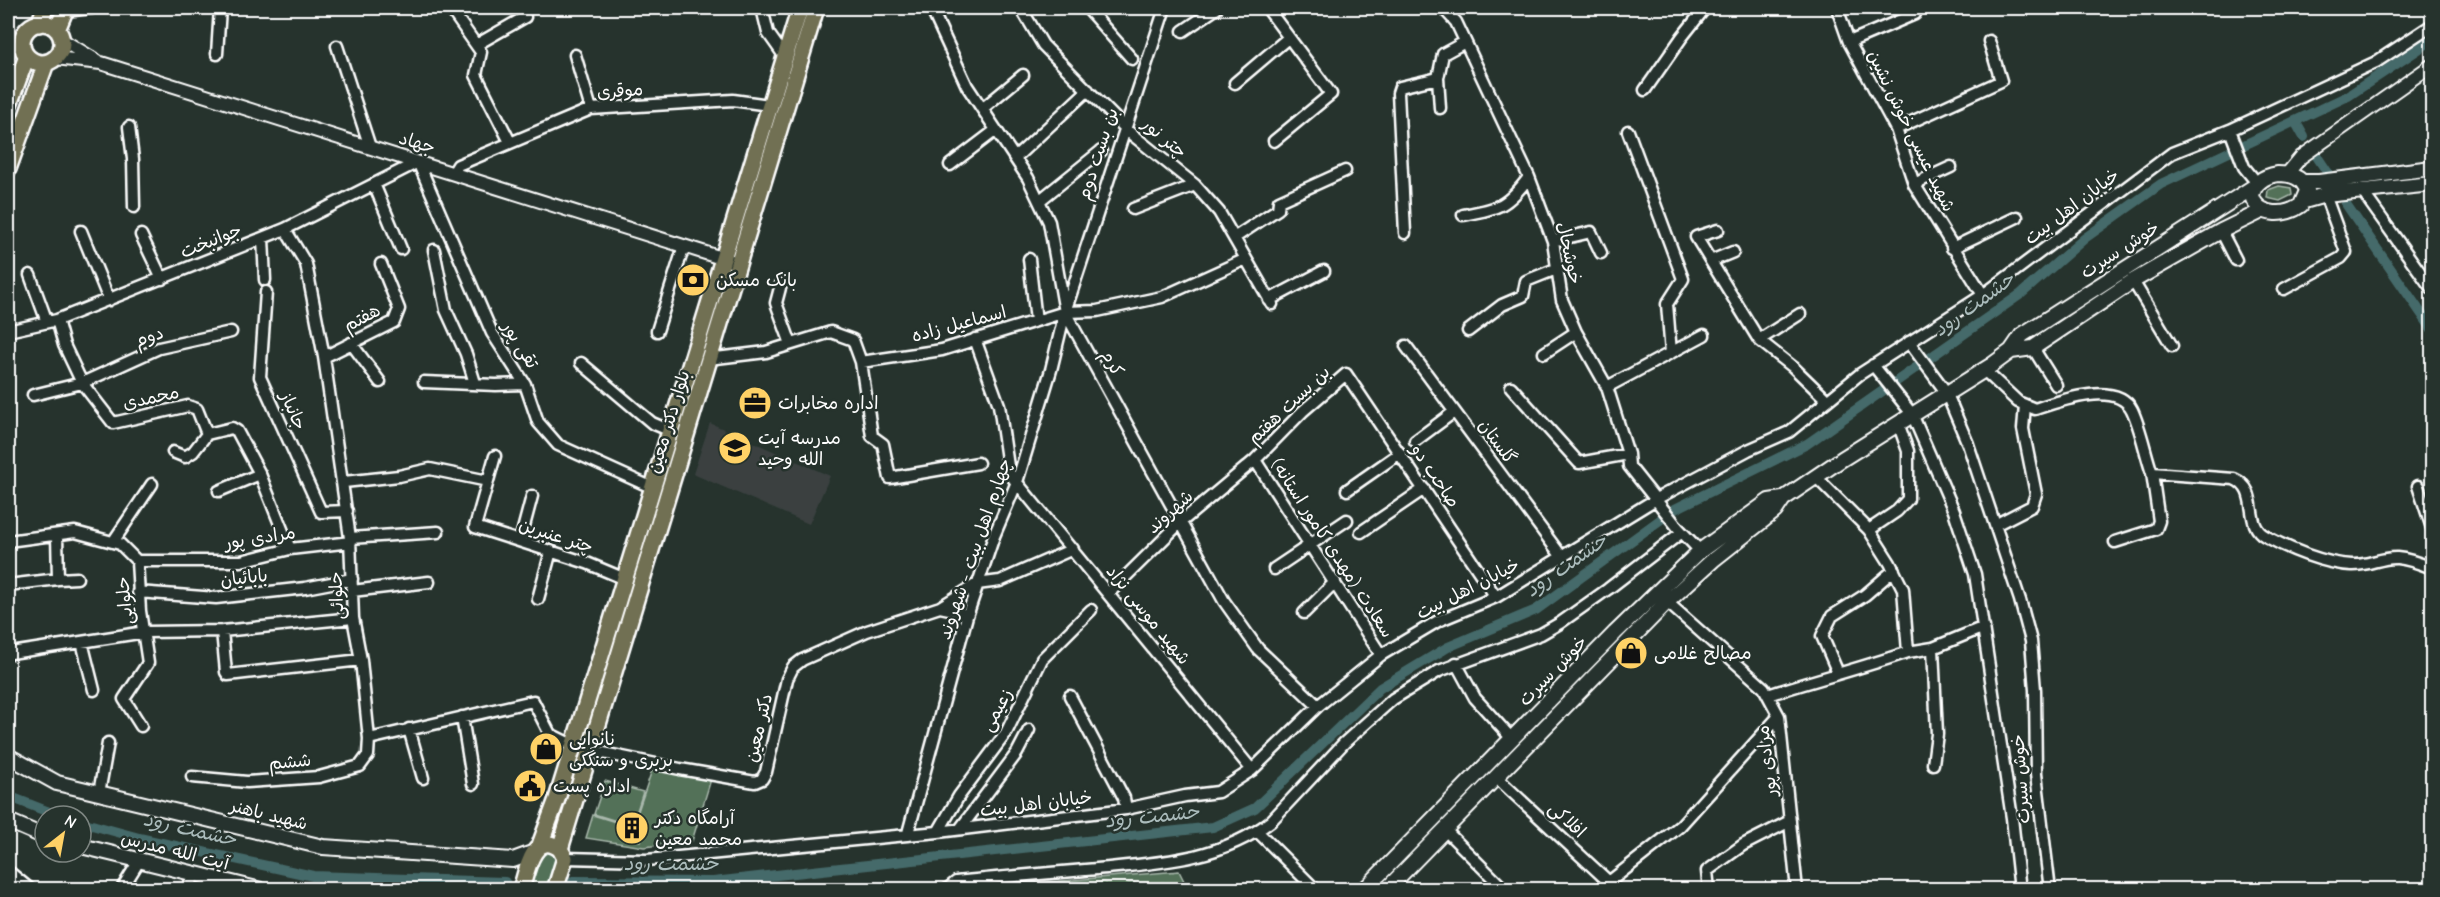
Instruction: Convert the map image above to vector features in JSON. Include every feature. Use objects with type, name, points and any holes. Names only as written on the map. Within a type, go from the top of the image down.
[{"type":"main road","points":[[39,24],[45,8]]},
{"type":"main road","name":"بلوار دکتر معین","points":[[555,890],[589,750],[708,359],[769,105],[800,8]]},
{"type":"main road","name":"بلوار دکتر معین","points":[[520,890],[574,746],[670,431],[731,260],[816,8]]},
{"type":"main road","points":[[8,169],[50,61],[60,53],[60,35],[66,9]]},
{"type":"main road","points":[[8,107],[19,49],[24,35],[39,24],[46,24],[60,35]]},
{"type":"main road","points":[[19,49],[36,62],[50,61]]},
{"type":"main road","points":[[2302,182],[2307,191],[2304,201],[2286,213],[2264,210],[2254,201],[2256,184],[2269,176],[2286,174],[2302,182],[2319,182],[2433,168]]},
{"type":"main road","name":"خوش سیرت","points":[[1386,890],[1667,602],[1713,560],[1775,511],[1783,500],[1898,423],[1984,370],[2011,351],[2022,335],[2256,184]]},
{"type":"main road","points":[[2304,201],[2325,195],[2362,190],[2433,184]]},
{"type":"main road","name":"خوش سیرت","points":[[2011,351],[2033,348],[2133,281],[2221,231],[2264,210]]},
{"type":"main road","name":"خوش سیرت","points":[[1364,890],[1615,633],[1700,551],[1769,501],[1783,500]]},
{"type":"main road","name":"شهید باهنر","points":[[8,756],[57,783],[324,847],[513,860],[536,849]]},
{"type":"main road","points":[[8,821],[33,832]]},
{"type":"main road","points":[[536,849],[550,844],[562,854]]},
{"type":"main road","name":"آیت الله مدرس","points":[[93,849],[261,890]]},
{"type":"street","points":[[66,9],[92,8]]},
{"type":"street","points":[[217,54],[220,8]]},
{"type":"street","points":[[450,8],[481,52],[476,75],[510,142]]},
{"type":"street","points":[[762,8],[768,33],[785,57]]},
{"type":"street","name":"کرم","points":[[931,8],[967,86],[1028,178],[1049,222],[1065,312],[1224,601],[1258,649],[1318,706]]},
{"type":"street","name":"چتر نور","points":[[1021,8],[1043,45],[1124,127],[1195,185],[1219,212],[1271,302],[1324,271]]},
{"type":"street","points":[[1087,8],[1132,59]]},
{"type":"street","name":"بن بست دوم","points":[[1065,312],[1165,8]]},
{"type":"street","points":[[1184,31],[1217,8]]},
{"type":"street","points":[[1267,8],[1331,94],[1274,141]]},
{"type":"street","name":"خوشحال","points":[[1443,8],[1456,22],[1529,177],[1554,241],[1562,300],[1576,332],[1607,387],[1628,454],[1629,466],[1680,530],[1700,551]]},
{"type":"street","points":[[1645,90],[1682,36],[1705,8]]},
{"type":"street","name":"شهید عیسی خوش نشین","points":[[1837,8],[1849,42],[1896,129],[1914,184],[1983,295]]},
{"type":"street","points":[[1849,42],[1915,14]]},
{"type":"street","points":[[476,45],[525,16]]},
{"type":"street","name":"خیابان اهل بیت","points":[[562,854],[647,860],[1126,810],[1185,796],[1218,792],[1252,770],[1318,706],[1381,655],[1438,621],[1497,597],[1748,450],[1789,432],[1860,374],[1983,295],[2172,153],[2230,130],[2376,62],[2433,25]]},
{"type":"street","points":[[60,35],[101,63]]},
{"type":"street","points":[[1234,82],[1288,38]]},
{"type":"street","points":[[1896,129],[2001,81],[1989,41]]},
{"type":"street","points":[[1440,108],[1438,78],[1443,54],[1465,42]]},
{"type":"street","points":[[337,46],[370,147]]},
{"type":"street","points":[[575,54],[591,109]]},
{"type":"street","points":[[50,61],[101,63]]},
{"type":"street","name":"جهاد","points":[[101,63],[731,260]]},
{"type":"street","points":[[2286,174],[2301,157],[2433,65]]},
{"type":"street","points":[[982,109],[1023,75]]},
{"type":"street","points":[[1405,233],[1398,93],[1400,87],[1438,78]]},
{"type":"street","points":[[1015,158],[1088,90]]},
{"type":"street","name":"موقری","points":[[453,173],[458,165],[591,109],[733,100],[769,105]]},
{"type":"street","points":[[129,127],[133,159],[134,207]]},
{"type":"street","points":[[950,165],[996,130]]},
{"type":"street","points":[[2230,130],[2244,167],[2256,184]]},
{"type":"street","points":[[1628,131],[1683,279],[1667,304],[1671,353]]},
{"type":"street","points":[[1039,201],[1101,151]]},
{"type":"street","name":"جوانبخت","points":[[8,331],[52,321],[285,229],[418,162]]},
{"type":"street","name":"تقی پور","points":[[418,162],[492,333],[525,384],[538,422],[558,445],[653,488]]},
{"type":"street","points":[[1914,184],[1951,168]]},
{"type":"street","points":[[1234,238],[1278,209],[1279,201],[1345,171]]},
{"type":"street","points":[[1463,215],[1503,205],[1513,199],[1529,177]]},
{"type":"street","points":[[374,184],[401,249]]},
{"type":"street","points":[[1133,209],[1195,185]]},
{"type":"street","points":[[2362,190],[2433,289]]},
{"type":"street","points":[[2284,289],[2341,258],[2346,252],[2325,195]]},
{"type":"street","points":[[1952,248],[2017,218]]},
{"type":"street","name":"حلوائی","points":[[285,229],[306,264],[324,357],[351,540],[353,618],[361,660],[369,739]]},
{"type":"street","points":[[1718,230],[1696,237],[1760,340],[1793,367],[1827,400]]},
{"type":"street","points":[[81,231],[109,300]]},
{"type":"street","points":[[2221,231],[2236,260]]},
{"type":"street","points":[[1554,241],[1591,232],[1601,253]]},
{"type":"street","points":[[141,235],[162,279]]},
{"type":"street","points":[[263,238],[265,280]]},
{"type":"street","points":[[657,331],[684,246]]},
{"type":"street","points":[[434,250],[446,310],[466,354],[475,383]]},
{"type":"street","points":[[1711,261],[1733,252]]},
{"type":"street","points":[[1029,259],[1036,321]]},
{"type":"street","name":"اسماعیل زاده","points":[[861,362],[942,350],[1065,312],[1096,311],[1162,297],[1246,260]]},
{"type":"street","name":"هفتم","points":[[324,357],[394,322],[399,309],[381,264]]},
{"type":"street","points":[[1468,331],[1502,305],[1523,296],[1526,281],[1556,269]]},
{"type":"street","name":"محمدی","points":[[30,275],[82,383],[113,423],[188,406],[197,409],[207,434]]},
{"type":"street","points":[[2133,281],[2172,346]]},
{"type":"street","points":[[781,284],[777,303],[791,344]]},
{"type":"street","name":"جانباز","points":[[266,292],[260,377],[321,512],[347,511]]},
{"type":"street","name":"چهارم اهل بیت - شهروند","points":[[908,833],[967,616],[994,536],[1017,482],[1051,370],[1065,312]]},
{"type":"street","points":[[1760,340],[1800,314]]},
{"type":"street","name":"دوم","points":[[33,395],[82,383],[159,348],[231,332]]},
{"type":"street","points":[[708,359],[766,352],[831,332],[853,340],[861,362],[872,436],[883,444],[890,478],[978,463]]},
{"type":"street","points":[[1544,353],[1576,332]]},
{"type":"street","points":[[1607,387],[1704,335]]},
{"type":"street","name":"شهید موسی نژاد","points":[[975,339],[999,405],[1009,473],[1252,770]]},
{"type":"street","points":[[1909,342],[1946,392]]},
{"type":"street","points":[[351,343],[380,382]]},
{"type":"street","name":"گلستان","points":[[1406,346],[1562,557]]},
{"type":"street","points":[[2033,348],[2056,385]]},
{"type":"street","points":[[581,363],[652,423],[670,431]]},
{"type":"street","points":[[1873,365],[1912,414]]},
{"type":"street","points":[[1984,370],[2018,402],[2035,409],[2060,401],[2105,394],[2120,398],[2131,408],[2152,473],[2159,521],[2156,529],[2115,542]]},
{"type":"street","name":"صاحب دو","points":[[1346,374],[1497,597]]},
{"type":"street","name":"بن بست هفتم","points":[[1255,459],[1303,411],[1346,374]]},
{"type":"street","points":[[424,382],[525,384]]},
{"type":"street","points":[[1510,387],[1579,463],[1628,454]]},
{"type":"street","name":"خوش سیرت","points":[[1946,392],[1968,444],[2020,600],[2031,641],[2036,690],[2036,774],[2050,890]]},
{"type":"street","points":[[1995,525],[2032,506],[2037,494],[2023,429],[2025,405]]},
{"type":"street","points":[[1415,441],[1454,412]]},
{"type":"street","name":"خوش سیرت","points":[[1912,414],[1954,511],[1975,574],[2012,818],[2020,890]]},
{"type":"street","points":[[1869,530],[1898,511],[1908,499],[1908,451],[1898,423]]},
{"type":"street","points":[[173,452],[185,457],[193,452],[207,434],[232,428],[237,431],[260,474],[290,549]]},
{"type":"street","points":[[1347,490],[1400,453]]},
{"type":"street","points":[[344,482],[399,476],[429,469],[488,481],[495,456]]},
{"type":"street","name":"شهروند","points":[[1109,593],[1182,522],[1255,459]]},
{"type":"street","name":"سعادت (مهدی کامور استانه)","points":[[1255,459],[1381,655]]},
{"type":"street","points":[[2152,473],[2234,479],[2242,483],[2249,492],[2254,522],[2262,535],[2324,561],[2353,565],[2396,558],[2433,568]]},
{"type":"street","points":[[219,492],[260,474]]},
{"type":"street","points":[[1815,477],[1869,530],[1894,570],[1903,589],[1908,651]]},
{"type":"street","name":"چتر عنبرین","points":[[488,481],[475,527],[587,563],[625,579]]},
{"type":"street","points":[[113,542],[152,484]]},
{"type":"street","points":[[2418,486],[2433,528]]},
{"type":"street","points":[[1361,532],[1424,489]]},
{"type":"street","points":[[520,541],[532,496]]},
{"type":"street","points":[[1274,569],[1347,520]]},
{"type":"street","points":[[946,890],[956,882],[1146,865],[1187,859],[1221,848],[1257,831],[1272,821],[1344,743],[1393,699],[1438,671],[1541,634],[1560,623],[1608,589],[1680,530]]},
{"type":"street","name":"حلوایی","points":[[8,542],[75,532],[120,544],[137,561],[138,592],[148,663],[124,699],[141,726]]},
{"type":"street","name":"مرادی پور","points":[[137,561],[241,561],[290,549],[351,540],[438,532]]},
{"type":"street","points":[[57,535],[57,579]]},
{"type":"street","points":[[977,584],[1000,581],[1073,549]]},
{"type":"street","points":[[538,599],[551,551]]},
{"type":"street","points":[[1838,673],[1822,636],[1832,616],[1864,595],[1894,570]]},
{"type":"street","points":[[8,585],[77,578]]},
{"type":"street","name":"بابائیان","points":[[138,592],[216,598],[304,588],[352,579]]},
{"type":"street","points":[[352,591],[429,582]]},
{"type":"street","points":[[1304,613],[1335,582]]},
{"type":"street","name":"دکتر معین","points":[[589,750],[755,782],[762,779],[766,772],[787,679],[793,667],[802,660],[867,631],[940,607],[977,584]]},
{"type":"street","name":"مرادی پور","points":[[1667,602],[1764,688],[1779,716],[1797,890]]},
{"type":"street","points":[[940,607],[967,616]]},
{"type":"street","name":"زعیمی","points":[[938,831],[959,796],[1006,733],[1042,659],[1091,610]]},
{"type":"street","points":[[12,653],[145,632],[222,631],[353,618]]},
{"type":"street","points":[[1768,695],[1908,651],[1934,648],[1984,627]]},
{"type":"street","points":[[222,631],[228,675],[361,660]]},
{"type":"street","points":[[82,642],[94,690]]},
{"type":"street","points":[[1933,764],[1937,734],[1934,648]]},
{"type":"street","points":[[1456,663],[1475,698],[1512,740]]},
{"type":"street","points":[[1070,696],[1124,798],[1126,810]]},
{"type":"street","points":[[369,739],[533,701],[550,734],[574,746]]},
{"type":"street","points":[[1611,886],[1680,826],[1779,716]]},
{"type":"street","points":[[462,717],[473,784]]},
{"type":"street","points":[[409,729],[423,778]]},
{"type":"street","points":[[960,829],[1017,753],[1029,730]]},
{"type":"street","name":"ششم","points":[[192,777],[247,782],[319,777],[360,766],[368,755],[369,739]]},
{"type":"street","points":[[99,793],[108,743]]},
{"type":"street","name":"افلاکی","points":[[1496,777],[1611,886]]},
{"type":"street","points":[[1709,890],[1707,871],[1743,845],[1790,821]]},
{"type":"street","points":[[1445,830],[1505,890]]},
{"type":"street","points":[[1257,831],[1316,890]]},
{"type":"street","points":[[121,890],[139,861]]},
{"type":"street","points":[[8,871],[31,890]]},
{"type":"street","points":[[186,890],[195,875]]},
{"type":"shaded area","name":"مدرسه آیت الله وحید","points":[[710,423],[830,476],[809,524],[693,474]]},
{"type":"green space","points":[[2279,186],[2291,188],[2292,195],[2280,201],[2267,198],[2268,190]]},
{"type":"green space","points":[[652,770],[712,776],[692,841],[644,847],[586,838],[593,815],[622,824],[619,835],[640,841],[646,821],[636,817]]},
{"type":"green space","points":[[605,781],[643,792],[635,817],[625,814],[623,823],[594,814]]},
{"type":"green space","points":[[547,849],[559,857],[551,889],[526,890],[537,856]]},
{"type":"green space","points":[[1179,871],[1188,889],[969,889]]},
{"type":"waterway","name":"حشمت رود","points":[[573,881],[713,882],[1213,827],[1255,808],[1380,688],[1448,647],[1536,610],[1675,509],[1807,444],[2021,294],[2085,238],[2161,184],[2348,96],[2432,40]]},
{"type":"waterway","points":[[2295,121],[2304,137]]},
{"type":"waterway","points":[[2314,152],[2328,173]]},
{"type":"waterway","points":[[2346,204],[2432,329]]},
{"type":"waterway","name":"حشمت رود","points":[[8,796],[33,806]]},
{"type":"waterway","name":"حشمت رود","points":[[93,825],[139,838],[313,876],[505,882]]},
{"type":"place","name":"بانک مسکن","points":[[693,280]]},
{"type":"place","name":"اداره مخابرات","points":[[755,403]]},
{"type":"place","name":"مدرسه آیت الله وحید","points":[[735,448]]},
{"type":"place","name":"مصالح غلامی","points":[[1631,653]]},
{"type":"place","name":"نانوایی بربری و سنگکی","points":[[546,749]]},
{"type":"place","name":"اداره پست","points":[[530,786]]},
{"type":"place","name":"آرامگاه دکتر محمد معین","points":[[632,828]]}]
